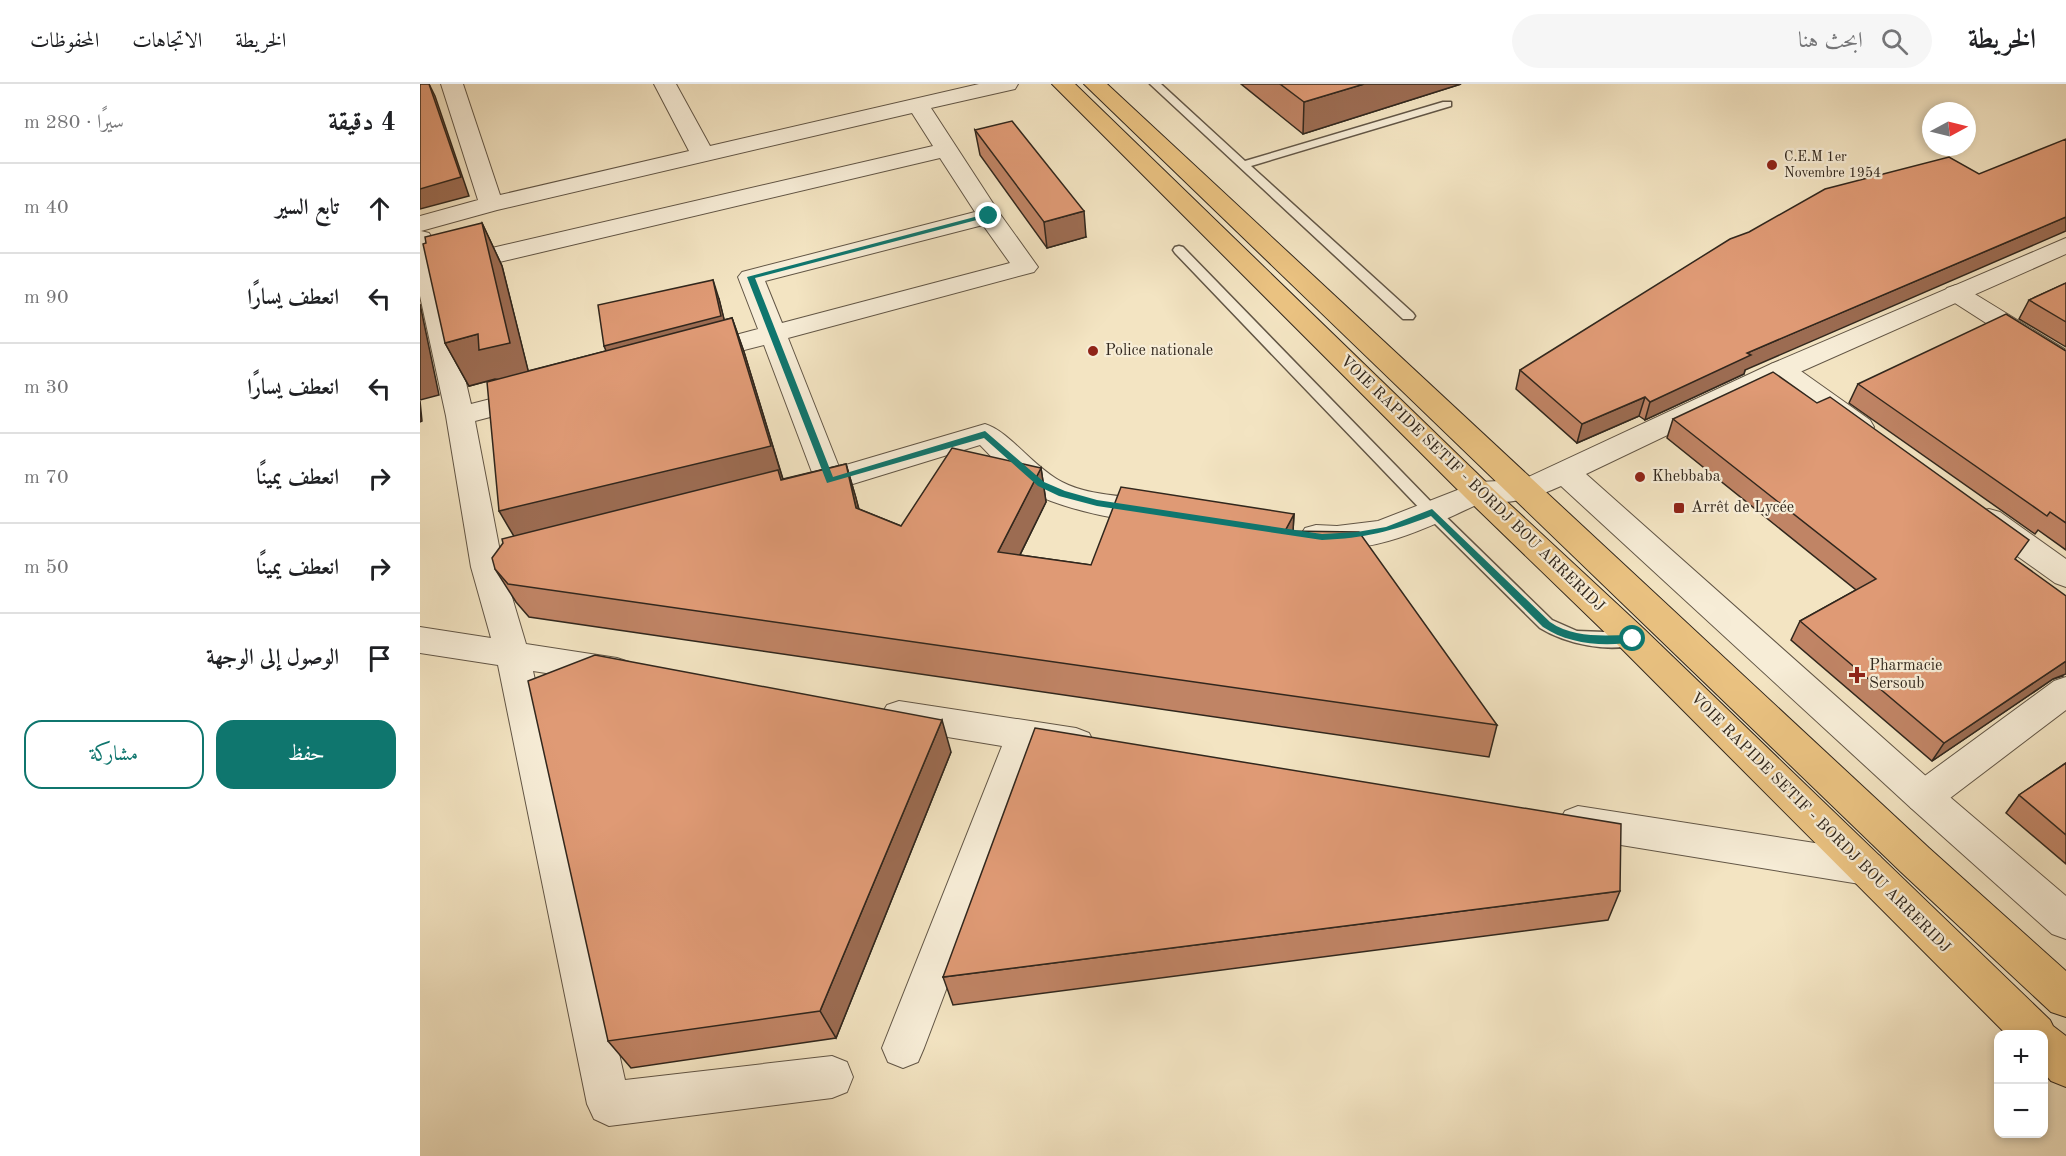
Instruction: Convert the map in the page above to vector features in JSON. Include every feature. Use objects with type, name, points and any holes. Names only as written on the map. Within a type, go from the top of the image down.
[{"type":"highway","name":"VOIE RAPIDE SETIF - BORDJ BOU ARRERIDJ","points":[[1063,84],[1478,492],[1633,639],[2029,1030]]},
{"type":"highway","name":"VOIE RAPIDE SETIF - BORDJ BOU ARRERIDJ","points":[[1095,84],[1907,852],[2066,998]]},
{"type":"highway","points":[[2048,1048],[2066,1066]]},
{"type":"street","points":[[665,84],[703,155]]},
{"type":"street","points":[[420,224],[491,204],[1007,84]]},
{"type":"street","points":[[445,86],[491,204]]},
{"type":"street","points":[[673,360],[1025,267],[989,216],[918,105]]},
{"type":"street","points":[[428,271],[948,149]]},
{"type":"street","points":[[830,481],[751,277],[989,216]]},
{"type":"street","points":[[420,238],[460,416],[498,564],[513,655],[609,1104],[832,1077]]},
{"type":"street","points":[[1286,531],[1322,537],[1387,530],[1478,492],[1526,490],[1781,370],[2066,245]]},
{"type":"street","points":[[1956,293],[2066,362]]},
{"type":"street","points":[[1781,370],[1885,445]]},
{"type":"street","points":[[460,416],[561,390]]},
{"type":"street","points":[[784,492],[830,481],[985,434],[1041,484],[1062,494],[1097,503],[1192,517]]},
{"type":"street","points":[[1565,472],[1924,797],[2066,921]]},
{"type":"street","points":[[1971,507],[2066,575]]},
{"type":"street","points":[[420,640],[652,677]]},
{"type":"street","points":[[1924,797],[2066,691]]},
{"type":"street","points":[[873,711],[1106,748]]},
{"type":"street","points":[[903,1048],[1024,735]]},
{"type":"street","points":[[1550,818],[1866,868]]},
{"type":"lane","points":[[1155,84],[1408,316]]},
{"type":"lane","points":[[1244,165],[1447,104]]},
{"type":"lane","points":[[1179,250],[1432,512],[1546,624],[1559,633],[1588,639],[1633,639]]},
{"type":"building","points":[[420,84],[429,84],[461,177],[420,189]]},
{"type":"building","points":[[1280,84],[1364,84],[1304,102]]},
{"type":"building","points":[[1012,121],[1084,211],[1044,222],[975,130]]},
{"type":"building","points":[[2066,139],[2066,217],[1747,353],[1751,355],[1650,402],[1645,397],[1582,424],[1520,370],[1730,239],[1749,232],[1825,189],[1949,157],[1979,174]]},
{"type":"building","points":[[482,223],[510,343],[479,350],[478,334],[445,343],[423,244],[426,243],[425,237]]},
{"type":"building","points":[[713,280],[721,316],[604,346],[598,305]]},
{"type":"building","points":[[2066,283],[2066,322],[2029,300]]},
{"type":"building","points":[[2006,314],[2066,351],[2066,523],[2050,512],[2047,516],[1858,384]]},
{"type":"building","points":[[732,318],[771,446],[499,511],[487,382]]},
{"type":"building","points":[[1773,372],[1817,403],[1830,397],[2029,540],[2015,559],[2066,596],[2066,661],[1944,743],[1800,621],[1876,579],[1673,419]]},
{"type":"building","points":[[952,448],[1041,468],[998,552],[1091,565],[1121,487],[1294,514],[1285,531],[1359,532],[1497,725],[508,584],[495,569],[492,558],[503,543],[502,539],[778,470],[781,480],[846,464],[856,508],[901,526]]},
{"type":"building","points":[[595,655],[942,720],[820,1011],[608,1041],[528,681]]},
{"type":"building","points":[[1035,728],[1621,824],[1620,891],[943,977]]},
{"type":"building","points":[[2066,763],[2066,835],[2019,795]]},
{"type":"place","name":"C.E.M 1er Novembre 1954","points":[[1772,165]]},
{"type":"place","name":"Police nationale","points":[[1093,351]]},
{"type":"place","name":"Khebbaba","points":[[1640,477]]},
{"type":"place","name":"Arrêt de Lycée","points":[[1679,508]]},
{"type":"place","name":"Pharmacie Sersoub","points":[[1857,675]]},
{"type":"route","points":[[989,216],[751,277],[830,481],[985,434],[1041,484],[1062,494],[1097,503],[1322,537],[1387,530],[1432,512],[1546,624],[1559,633],[1574,638],[1633,639]]}]
